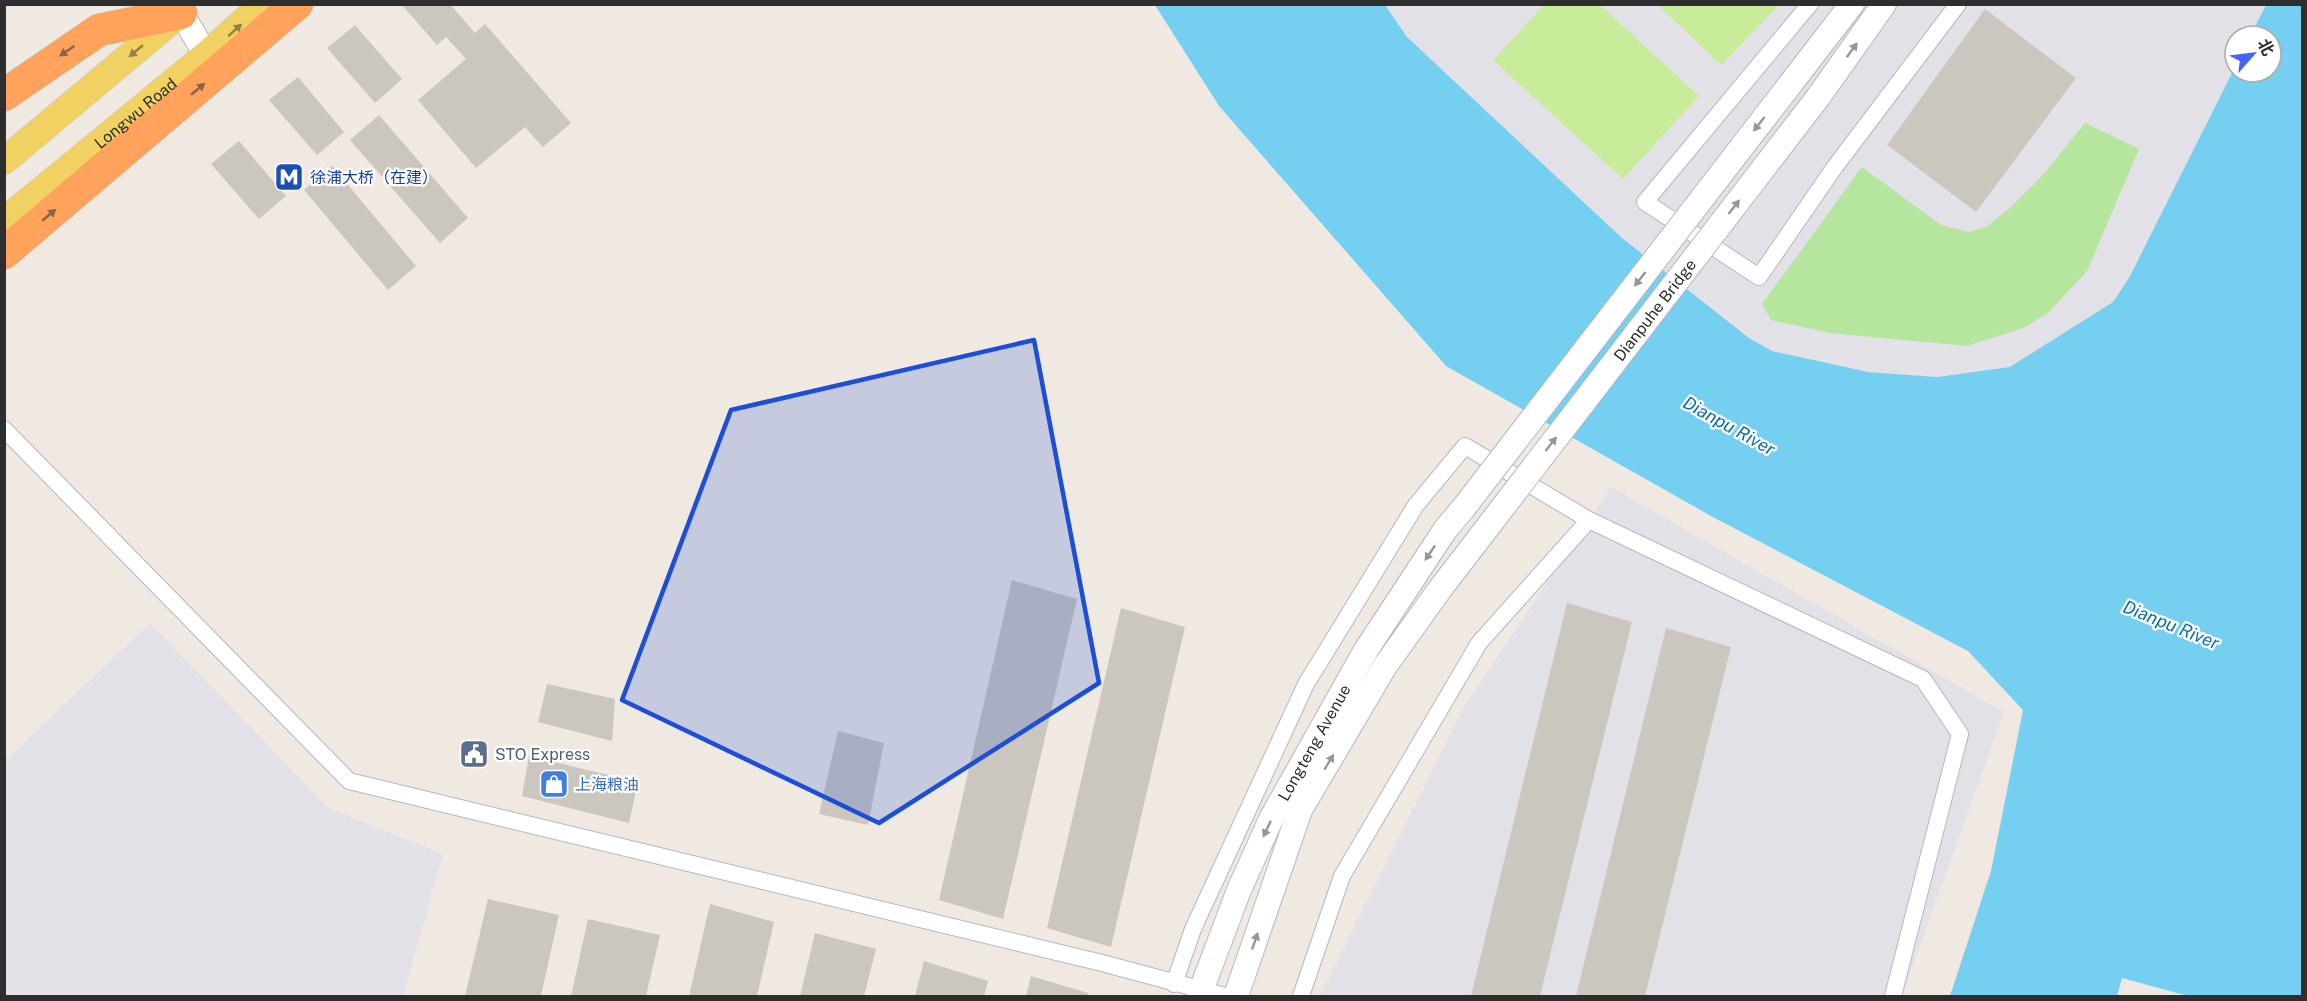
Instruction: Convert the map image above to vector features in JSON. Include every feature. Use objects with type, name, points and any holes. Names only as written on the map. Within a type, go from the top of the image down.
[{"type":"highway","points":[[4,253],[297,4]]},
{"type":"highway","points":[[4,95],[99,30],[182,7]]},
{"type":"main road","name":"Longwu Road","points":[[4,221],[206,55],[263,4]]},
{"type":"main road","name":"Dianpuhe Bridge","points":[[1465,506],[1852,4]]},
{"type":"main road","name":"Dianpuhe Bridge","points":[[1490,524],[1819,96],[1884,4]]},
{"type":"main road","points":[[4,161],[182,7],[206,55]]},
{"type":"main road","name":"Longteng Avenue","points":[[1199,994],[1239,890],[1272,817],[1366,650],[1445,530],[1465,506]]},
{"type":"main road","name":"Longteng Avenue","points":[[1236,996],[1300,810],[1385,666],[1490,524]]},
{"type":"street","points":[[1810,4],[1645,202],[1759,277],[1834,168],[1958,4]]},
{"type":"street","points":[[4,429],[349,781],[1091,961],[1174,984],[1199,994],[1226,996]]},
{"type":"street","points":[[1174,984],[1193,928],[1306,684],[1416,505],[1465,446],[1589,520],[1923,679],[1960,734],[1893,996]]},
{"type":"street","points":[[1301,996],[1342,876],[1479,643],[1589,520]]},
{"type":"highlighted area","points":[[1034,340],[1099,683],[879,823],[622,700],[731,410]]},
{"type":"shaded area","points":[[1385,5],[2266,5],[2256,24],[2223,24],[2223,84],[2226,84],[2129,278],[2113,302],[2010,367],[1937,377],[1868,372],[1772,351],[1749,338],[1622,238],[1407,37]]},
{"type":"shaded area","points":[[1611,487],[2004,712],[1902,996],[1319,996],[1467,702]]},
{"type":"shaded area","points":[[150,623],[329,808],[443,854],[403,996],[5,996],[5,761]]},
{"type":"green space","points":[[1544,5],[1600,5],[1699,96],[1623,179],[1493,60]]},
{"type":"green space","points":[[1658,5],[1779,5],[1721,65]]},
{"type":"green space","points":[[2085,123],[2139,149],[2087,271],[2048,313],[2023,328],[1967,346],[1830,333],[1771,320],[1762,304],[1862,167],[1941,225],[1969,232],[1986,227],[2010,208],[2043,175]]},
{"type":"water","name":"Dianpu River","points":[[1155,5],[1385,5],[1407,37],[1622,238],[1749,338],[1772,351],[1868,372],[1937,377],[2010,367],[2113,302],[2129,278],[2226,84],[2283,84],[2283,24],[2256,24],[2266,5],[2302,5],[2302,996],[1950,996],[1991,871],[2023,710],[1968,651],[1711,516],[1446,366],[1219,106]]},
{"type":"pier","points":[[2122,978],[2188,996],[2117,996]]},
{"type":"building","points":[[401,4],[450,4],[475,33],[485,24],[571,123],[543,147],[525,127],[476,168],[418,100],[466,59],[446,37],[437,45]]},
{"type":"building","points":[[1985,9],[2076,78],[1976,212],[1887,145]]},
{"type":"building","points":[[355,25],[402,79],[375,103],[327,48]]},
{"type":"building","points":[[298,77],[344,132],[317,155],[269,100]]},
{"type":"building","points":[[379,115],[468,218],[440,243],[350,140]]},
{"type":"building","points":[[239,141],[286,196],[259,219],[211,164]]},
{"type":"building","points":[[332,166],[416,266],[388,290],[304,190]]},
{"type":"building","points":[[1012,580],[1077,599],[1003,919],[939,900]]},
{"type":"building","points":[[1567,603],[1632,622],[1540,996],[1471,996]]},
{"type":"building","points":[[1121,608],[1185,627],[1111,947],[1047,928]]},
{"type":"building","points":[[1666,628],[1731,647],[1645,996],[1576,996]]},
{"type":"building","points":[[547,684],[615,699],[612,741],[538,722]]},
{"type":"building","points":[[838,731],[884,743],[868,825],[819,814]]},
{"type":"building","points":[[529,756],[638,782],[629,823],[522,796]]},
{"type":"building","points":[[488,899],[559,915],[541,996],[465,996]]},
{"type":"building","points":[[710,904],[774,922],[757,996],[689,996]]},
{"type":"building","points":[[588,919],[660,935],[646,996],[571,996]]},
{"type":"building","points":[[815,933],[876,949],[864,996],[800,996]]},
{"type":"building","points":[[924,961],[988,981],[984,996],[915,996]]},
{"type":"building","points":[[1031,976],[1088,993],[1088,996],[1026,996]]},
{"type":"place","name":"徐浦大桥（在建）","points":[[289,177]]},
{"type":"place","name":"STO Express","points":[[474,754]]},
{"type":"place","name":"上海粮油","points":[[554,784]]}]
